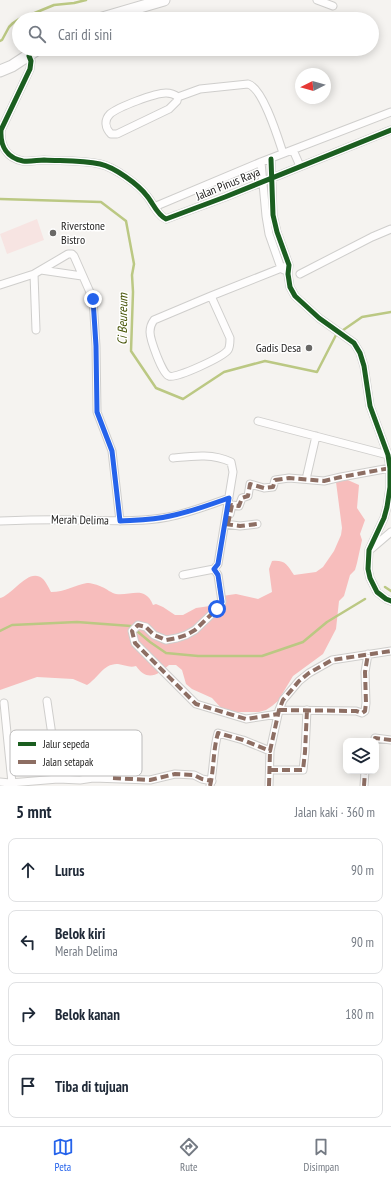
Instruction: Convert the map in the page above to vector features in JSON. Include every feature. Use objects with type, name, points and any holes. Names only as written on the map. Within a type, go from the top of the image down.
[{"type":"main road","points":[[123,12],[164,0]]},
{"type":"main road","points":[[0,70],[12,66],[27,56]]},
{"type":"street","points":[[317,0],[333,6]]},
{"type":"street","points":[[32,56],[30,69],[1,130],[1,141],[6,153],[23,161],[42,160],[91,162],[102,164],[129,178],[147,195],[154,207]]},
{"type":"street","points":[[178,97],[174,94],[168,93],[156,94],[118,109],[110,114],[106,120],[108,130],[111,134],[117,134],[169,109],[177,101],[178,97],[200,89],[245,84],[251,85],[265,104],[283,153]]},
{"type":"street","name":"Jalan Pinus Raya","points":[[391,114],[283,153],[154,207],[162,217],[165,219],[170,219],[391,130]]},
{"type":"street","points":[[293,150],[300,166]]},
{"type":"street","points":[[271,159],[274,215],[277,232],[289,265],[288,274],[290,287],[294,296],[319,318],[354,343],[360,353],[364,366],[370,406],[388,455],[390,468],[390,487],[387,507],[384,518],[369,550],[368,564],[370,578],[377,592],[391,601]]},
{"type":"street","points":[[261,162],[264,204],[269,234],[281,268],[288,274]]},
{"type":"street","points":[[300,274],[372,237],[391,229]]},
{"type":"street","points":[[0,285],[34,274],[68,254],[74,256],[93,299],[96,346],[97,412],[112,451],[120,521]]},
{"type":"street","points":[[211,296],[230,338],[228,351],[197,368],[170,377],[164,370],[151,337],[151,324],[154,320],[211,296],[289,265]]},
{"type":"street","points":[[41,270],[82,276]]},
{"type":"street","points":[[34,274],[36,330]]},
{"type":"street","points":[[258,421],[388,455]]},
{"type":"street","points":[[307,475],[316,436]]},
{"type":"street","points":[[173,458],[211,455],[231,462],[233,472],[227,524]]},
{"type":"street","points":[[183,575],[214,569],[218,564],[232,505],[239,506],[242,498],[248,496],[250,484],[264,488],[273,487],[275,480],[289,478],[324,481],[390,468]]},
{"type":"street","name":"Merah Delima","points":[[0,521],[46,519],[120,521],[152,519],[169,517],[229,498]]},
{"type":"street","points":[[227,524],[240,526],[257,524]]},
{"type":"street","points":[[369,550],[391,532]]},
{"type":"street","points":[[214,569],[218,575],[222,602],[217,609],[195,630],[186,635],[166,640],[154,635],[146,627],[138,625],[132,631],[135,643],[196,704],[246,719],[278,712],[307,710],[356,710],[362,712],[365,711],[366,703],[365,672],[368,654]]},
{"type":"street","points":[[269,786],[270,751],[278,712],[283,700],[299,681],[309,673],[332,660],[391,651]]},
{"type":"street","points":[[47,701],[51,730]]},
{"type":"street","points":[[4,703],[10,772]]},
{"type":"street","points":[[270,770],[303,770],[307,710]]},
{"type":"street","points":[[0,782],[11,784],[58,779],[80,783],[113,778],[150,780],[175,774],[194,775],[211,783],[215,742],[218,733],[243,740],[270,751]]},
{"type":"street","points":[[379,738],[391,740]]},
{"type":"street","points":[[364,786],[365,774]]},
{"type":"shaded area","points":[[37,219],[44,240],[7,254],[0,234]]},
{"type":"shaded area","points":[[341,477],[359,485],[357,508],[365,520],[360,534],[362,540],[355,570],[350,575],[344,596],[339,601],[336,629],[323,654],[293,676],[278,701],[266,710],[259,712],[229,712],[222,709],[212,698],[192,689],[186,684],[182,670],[176,665],[169,665],[157,674],[148,675],[140,671],[136,666],[129,667],[113,664],[105,668],[87,685],[73,679],[37,677],[0,690],[0,598],[5,596],[21,582],[32,576],[38,576],[44,580],[51,592],[61,591],[87,583],[99,586],[116,594],[142,593],[150,599],[153,605],[156,604],[163,607],[175,615],[183,615],[196,608],[210,606],[222,596],[236,594],[258,599],[272,592],[269,569],[272,561],[283,562],[288,566],[294,575],[316,572],[323,567],[334,551],[341,535],[342,528],[336,482]]},
{"type":"waterway","points":[[37,12],[54,5],[86,0]]},
{"type":"waterway","points":[[0,41],[12,24]]},
{"type":"waterway","name":"Ci Beureum","points":[[0,199],[101,202],[126,221],[134,264],[132,275],[133,292],[131,351],[156,388],[183,399],[224,372],[265,361],[317,372],[336,335],[362,317],[391,312]]},
{"type":"waterway","name":"Ci Beureum","points":[[385,587],[391,591]]},
{"type":"waterway","points":[[0,631],[12,625],[77,622],[131,626],[166,653],[198,656],[262,656],[303,642],[327,622],[365,599]]},
{"type":"marked path","points":[[228,524],[232,505],[239,506],[242,498],[248,496],[250,484],[264,488],[273,487],[275,480],[289,478],[324,481],[390,468]]},
{"type":"marked path","points":[[225,524],[240,526],[257,524]]},
{"type":"marked path","points":[[214,569],[218,575],[222,602],[217,609],[195,630],[186,635],[166,640],[154,635],[146,627],[138,625],[132,631],[135,643],[196,704],[246,719],[278,714]]},
{"type":"marked path","points":[[210,786],[218,733],[243,740],[270,751],[279,710],[283,700],[299,681],[309,673],[332,660],[391,651]]},
{"type":"marked path","points":[[279,710],[356,711],[362,713],[365,711],[366,703],[365,672],[368,654]]},
{"type":"marked path","points":[[270,770],[303,770],[307,710]]},
{"type":"marked path","points":[[379,738],[391,740]]},
{"type":"marked path","points":[[269,786],[270,751]]},
{"type":"marked path","points":[[113,778],[150,780],[175,774],[194,775],[202,779],[212,781]]},
{"type":"marked path","points":[[364,786],[365,774]]},
{"type":"cycle path","points":[[29,56],[31,61],[30,69],[1,130],[3,146],[9,154],[23,161],[79,161],[106,166],[119,172],[138,186],[160,215],[166,219],[225,197],[391,130]]},
{"type":"cycle path","points":[[271,159],[273,215],[277,232],[289,265],[288,274],[290,287],[295,296],[319,318],[354,343],[360,353],[364,366],[370,406],[388,455],[390,468],[390,487],[387,507],[384,518],[369,550],[368,569],[370,578],[377,592],[391,601]]},
{"type":"place","name":"Riverstone Bistro","points":[[53,233]]},
{"type":"place","name":"Gadis Desa","points":[[309,348]]},
{"type":"route","points":[[93,299],[96,346],[97,412],[112,451],[120,521],[169,517],[229,498],[218,564],[214,569],[218,575],[222,602],[217,609]]}]
